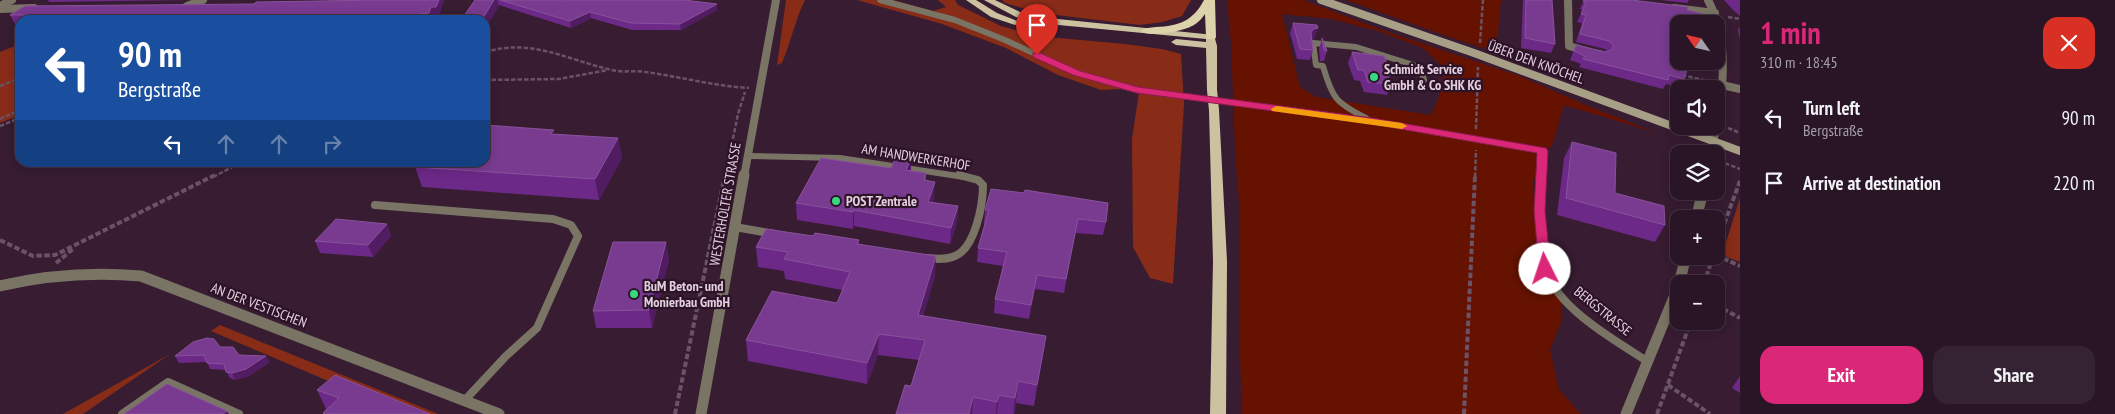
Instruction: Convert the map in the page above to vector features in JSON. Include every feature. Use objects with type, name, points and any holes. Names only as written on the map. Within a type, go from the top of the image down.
[{"type":"highway","points":[[1209,0],[1212,42]]},
{"type":"highway","points":[[1146,31],[1176,29],[1188,24],[1203,14],[1209,0]]},
{"type":"main road","points":[[970,0],[994,15],[1044,28],[1212,42]]},
{"type":"main road","points":[[988,0],[999,7],[1026,17],[1146,31],[1212,42]]},
{"type":"main road","name":"ÜBER DEN KNÖCHEL","points":[[1321,0],[1474,53],[1740,151]]},
{"type":"main road","points":[[1212,42],[1212,90],[1220,261],[1218,414]]},
{"type":"street","points":[[0,7],[12,0]]},
{"type":"street","name":"WESTERHOLTER STRASSE","points":[[701,414],[776,0]]},
{"type":"street","points":[[1568,0],[1569,46],[1595,53]]},
{"type":"street","points":[[1708,0],[1715,13],[1721,38],[1722,80]]},
{"type":"street","points":[[177,6],[204,3]]},
{"type":"street","points":[[0,7],[46,8]]},
{"type":"street","points":[[1669,7],[1715,13]]},
{"type":"street","points":[[1725,86],[1740,89]]},
{"type":"street","points":[[1713,145],[1715,135]]},
{"type":"street","name":"AN DER VESTISCHEN","points":[[0,286],[39,277],[91,272],[140,276],[499,414]]},
{"type":"street","points":[[1626,414],[1670,306]]},
{"type":"lane","name":"BERGSTRASSE","points":[[880,0],[955,20],[1005,40],[1077,73],[1137,90],[1372,121],[1542,151],[1540,211],[1545,269],[1552,285],[1574,308],[1604,333],[1647,361]]},
{"type":"lane","points":[[1372,121],[1340,104],[1332,95],[1323,66],[1316,65],[1312,43],[1356,47],[1420,67],[1424,80]]},
{"type":"lane","name":"AM HANDWERKERHOF","points":[[748,156],[840,158],[957,175],[978,180],[983,185],[983,193],[971,240],[966,250],[957,257],[946,259],[922,257]]},
{"type":"lane","points":[[374,205],[553,219],[571,225],[578,236],[537,328],[506,356],[464,401]]},
{"type":"lane","points":[[735,228],[787,236]]},
{"type":"lane","points":[[122,414],[168,382],[239,414]]},
{"type":"path","points":[[1464,414],[1478,66],[1469,59],[1480,45],[1482,0]]},
{"type":"path","points":[[490,51],[509,47],[525,48],[586,61],[609,70]]},
{"type":"path","points":[[490,80],[559,79],[609,70],[636,70],[708,84],[759,88]]},
{"type":"path","points":[[1677,74],[1702,80]]},
{"type":"path","points":[[0,86],[15,80]]},
{"type":"path","points":[[676,414],[738,114],[750,82]]},
{"type":"path","points":[[0,118],[15,112]]},
{"type":"path","points":[[0,126],[15,120]]},
{"type":"path","points":[[1725,163],[1740,169]]},
{"type":"path","points":[[0,240],[35,257],[42,258],[55,255],[232,167]]},
{"type":"path","points":[[1725,222],[1740,181]]},
{"type":"path","points":[[1725,260],[1740,266]]},
{"type":"path","points":[[1725,310],[1740,318]]},
{"type":"path","points":[[1659,413],[1688,330]]},
{"type":"path","points":[[1668,385],[1710,414]]},
{"type":"shaded area","points":[[786,0],[805,0],[782,63],[777,65]]},
{"type":"shaded area","points":[[857,0],[893,0],[933,11],[946,7],[938,0],[955,0],[958,5],[1001,26],[1036,36],[1125,44],[1162,49],[1181,54],[1184,104],[1173,284],[1150,278],[1133,247],[1132,139],[1139,92],[1121,89],[1101,90],[1058,75],[1006,48],[942,24]]},
{"type":"shaded area","points":[[1002,0],[1191,0],[1182,16],[1162,22],[1140,25],[1039,13],[1005,3]]},
{"type":"shaded area","points":[[1227,0],[1303,0],[1388,32],[1520,76],[1657,133],[1564,105],[1552,146],[1538,157],[1533,188],[1537,255],[1541,279],[1562,302],[1561,322],[1550,350],[1559,390],[1581,414],[1242,414],[1239,328],[1240,216],[1235,150],[1231,43]],"holes":[[[1282,14],[1331,19],[1378,31],[1423,48],[1444,68],[1440,95],[1431,115],[1316,97],[1300,87]]]},
{"type":"shaded area","points":[[1346,0],[1501,0],[1496,52],[1449,37]]},
{"type":"shaded area","points":[[15,46],[15,117],[0,123],[0,52]]},
{"type":"shaded area","points":[[1740,198],[1740,262],[1725,256],[1725,246]]},
{"type":"shaded area","points":[[220,325],[438,414],[391,414],[347,389],[211,331]]},
{"type":"shaded area","points":[[170,354],[83,414],[63,414]]},
{"type":"building","points":[[439,0],[436,7],[431,7],[429,13],[412,15],[10,15],[25,6],[254,4],[256,2]]},
{"type":"building","points":[[475,0],[494,0],[485,15],[464,15]]},
{"type":"building","points":[[500,0],[563,0],[563,2],[567,0],[684,0],[717,4],[680,24],[631,23],[590,12],[570,21]]},
{"type":"building","points":[[1526,0],[1552,0],[1555,44],[1525,38]]},
{"type":"building","points":[[1632,0],[1688,7],[1687,10],[1703,14],[1670,15],[1670,70],[1687,70],[1684,79],[1669,75],[1668,80],[1583,59],[1585,56],[1574,51],[1576,45],[1606,52],[1613,49],[1613,45],[1609,41],[1580,34],[1586,15],[1581,14],[1586,2],[1583,1]]},
{"type":"building","points":[[1293,23],[1317,25],[1318,28],[1313,29],[1311,33],[1313,50],[1300,49]]},
{"type":"building","points":[[1322,38],[1327,51],[1324,50]]},
{"type":"building","points":[[1352,52],[1384,56],[1391,73],[1386,73],[1391,84],[1368,82],[1364,70],[1358,70]]},
{"type":"building","points":[[490,125],[554,130],[551,134],[618,138],[595,179],[415,167],[490,167]]},
{"type":"building","points":[[1572,142],[1616,153],[1615,193],[1664,206],[1665,225],[1566,198]]},
{"type":"building","points":[[896,157],[911,159],[906,170],[926,173],[924,180],[935,182],[928,202],[958,206],[951,228],[854,210],[853,212],[796,203],[821,158],[891,168]]},
{"type":"building","points":[[991,189],[1024,193],[1025,190],[1108,203],[1106,222],[1078,219],[1066,279],[1037,275],[1031,305],[995,299],[1007,252],[978,248],[989,210],[985,210]]},
{"type":"building","points":[[336,219],[387,224],[368,245],[315,241]]},
{"type":"building","points":[[766,229],[813,236],[815,233],[859,240],[857,244],[936,256],[918,315],[1046,336],[1037,385],[1018,381],[1015,398],[999,395],[997,402],[973,397],[969,414],[896,414],[905,385],[911,386],[925,340],[879,334],[867,363],[746,340],[772,291],[837,303],[850,272],[784,259],[788,252],[756,247]]},
{"type":"building","name":"BuM Beton- und Monierbau GmbH","points":[[613,242],[666,242],[649,310],[593,311]]},
{"type":"building","points":[[207,338],[214,339],[220,347],[233,347],[239,355],[266,356],[246,369],[232,373],[226,372],[224,364],[207,363],[204,355],[175,356],[193,342]]},
{"type":"building","points":[[335,375],[430,414],[325,414],[323,413],[339,398],[317,390]]},
{"type":"building","points":[[167,384],[227,411],[223,414],[124,414]]},
{"type":"slow traffic","points":[[1276,109],[1402,126]]},
{"type":"place","name":"Schmidt Service GmbH & Co SHK KG","points":[[1374,77]]},
{"type":"place","name":"POST Zentrale","points":[[836,201]]},
{"type":"place","name":"BuM Beton- und Monierbau GmbH","points":[[634,294]]},
{"type":"route","points":[[1037,55],[1077,73],[1137,90],[1372,121],[1542,151],[1540,211],[1545,269]]}]
